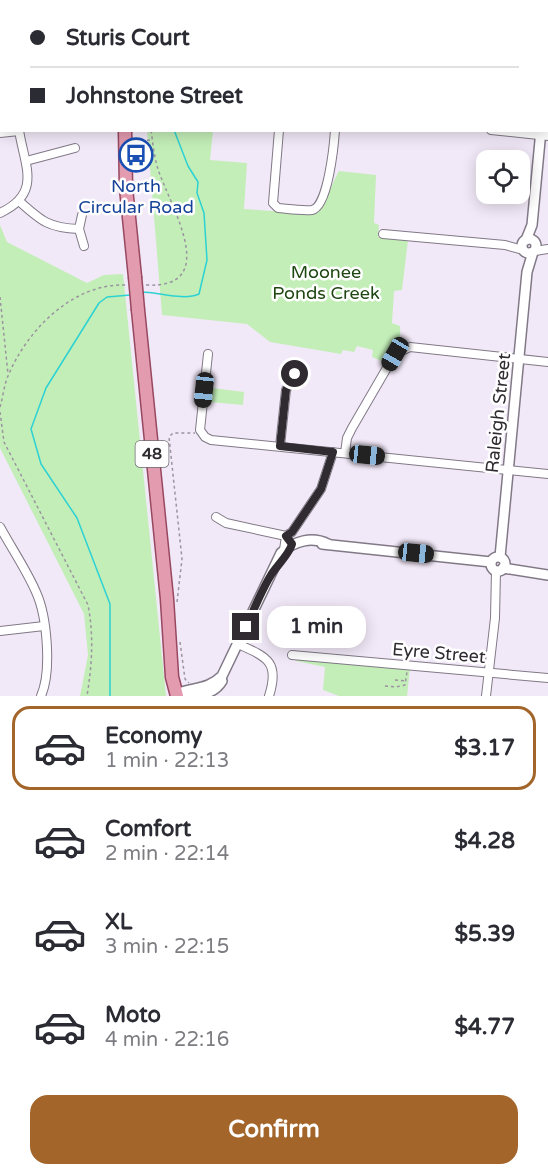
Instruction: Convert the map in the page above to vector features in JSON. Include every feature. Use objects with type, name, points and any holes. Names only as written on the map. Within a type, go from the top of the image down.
[{"type":"main road","name":"48","points":[[125,132],[125,174],[171,603],[172,677],[176,695]]},
{"type":"street","points":[[0,213],[19,201],[28,182],[19,132]]},
{"type":"street","points":[[279,132],[273,203],[278,208],[312,210],[317,206],[331,172],[335,132]]},
{"type":"street","points":[[517,132],[543,134]]},
{"type":"street","name":"Raleigh Street","points":[[486,696],[529,246],[543,134]]},
{"type":"street","points":[[26,161],[75,148]]},
{"type":"street","points":[[19,201],[46,224],[60,229],[79,230]]},
{"type":"street","points":[[82,214],[79,230],[84,246]]},
{"type":"street","points":[[383,234],[548,248]]},
{"type":"street","points":[[345,453],[347,438],[352,428],[395,354],[401,350],[410,347],[548,362]]},
{"type":"street","points":[[208,354],[201,427],[205,438],[548,474]]},
{"type":"street","points":[[280,446],[285,397],[295,374]]},
{"type":"street","points":[[176,695],[186,690],[203,689],[214,683],[228,666],[277,558],[288,545],[292,532],[321,489],[333,452]]},
{"type":"street","points":[[216,517],[226,523],[288,545],[312,540],[328,544],[497,564],[548,575]]},
{"type":"street","points":[[1,533],[37,594],[44,626],[46,676],[41,696]]},
{"type":"street","points":[[0,631],[44,626]]},
{"type":"street","points":[[238,644],[259,654],[270,663],[274,679],[269,696]]},
{"type":"street","name":"Eyre Street","points":[[292,655],[548,678]]},
{"type":"path","points":[[152,132],[156,164],[182,232],[188,255],[184,271],[171,284]]},
{"type":"path","points":[[135,141],[152,140]]},
{"type":"path","points":[[0,407],[8,377],[28,341],[44,320],[93,290],[111,285]]},
{"type":"path","points":[[0,297],[8,377]]},
{"type":"path","points":[[0,411],[4,442],[88,605],[93,630],[92,663],[87,696]]},
{"type":"path","points":[[171,603],[182,559],[169,437],[173,433],[194,434],[196,429],[198,430]]},
{"type":"path","points":[[178,635],[184,679],[192,685]]},
{"type":"path","points":[[385,686],[405,685],[406,675]]},
{"type":"path","points":[[395,680],[406,681]]},
{"type":"path","points":[[393,683],[396,687]]},
{"type":"green space","name":"Moonee Ponds Creek","points":[[147,132],[213,132],[210,160],[247,163],[244,209],[316,214],[339,171],[376,175],[374,223],[379,225],[378,237],[408,240],[402,290],[394,291],[392,323],[400,326],[400,337],[397,346],[384,362],[372,357],[373,350],[357,346],[354,352],[343,350],[341,354],[270,342],[247,324],[162,315]]},
{"type":"green space","points":[[0,225],[7,242],[87,283],[104,275],[123,274],[166,696],[80,696],[88,655],[84,614],[0,448]]},
{"type":"green space","points":[[212,388],[244,392],[243,405],[210,402]]},
{"type":"green space","points":[[296,656],[410,669],[407,696],[339,696],[323,690],[325,667],[296,661]]},
{"type":"waterway","name":"Moonee Ponds Creek","points":[[141,292],[186,297],[199,294],[207,260],[204,213],[197,193],[198,182],[188,166],[175,132]]},
{"type":"waterway","name":"Moonee Ponds Creek","points":[[110,696],[110,604],[77,518],[41,464],[31,429],[46,388],[99,303],[107,297],[130,295]]},
{"type":"place","name":"North Circular Road","points":[[136,155]]},
{"type":"route","points":[[246,627],[271,575],[290,550],[292,544],[286,536],[292,532],[321,489],[333,452],[280,446],[286,390],[295,374]]}]
